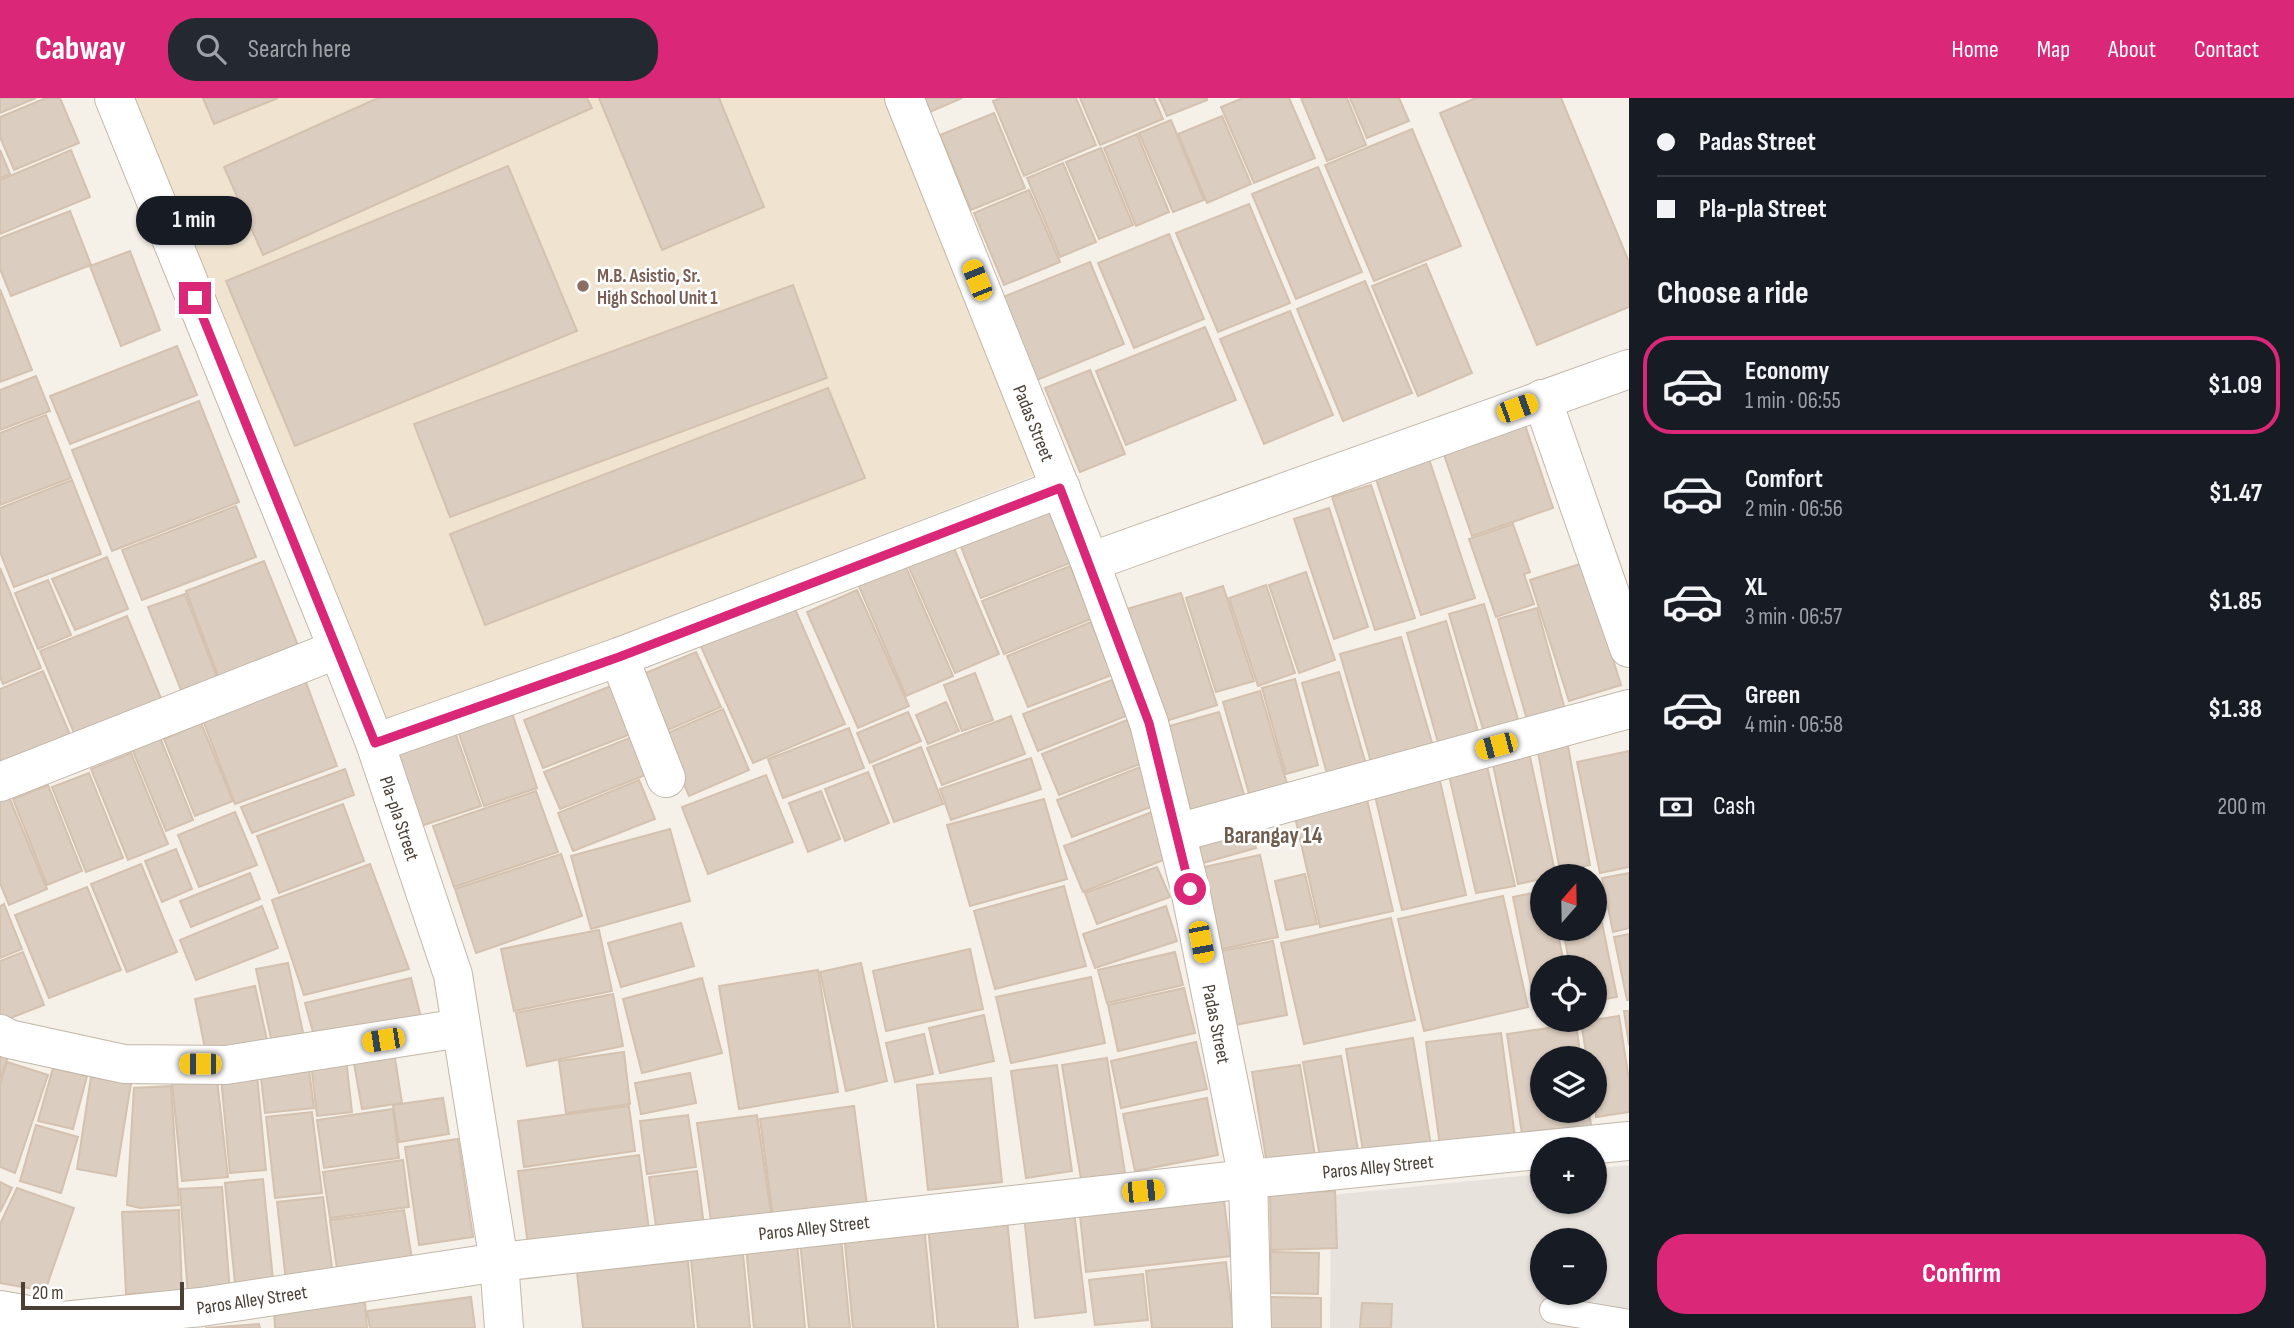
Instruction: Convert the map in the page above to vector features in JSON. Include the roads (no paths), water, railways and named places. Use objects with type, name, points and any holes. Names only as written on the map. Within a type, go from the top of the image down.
[{"type":"street","name":"Pla-pla Street","points":[[114,98],[375,743],[453,975],[499,1262],[504,1328]]},
{"type":"street","name":"Padas Street","points":[[904,98],[1090,562],[1149,723],[1177,833],[1248,1179],[1252,1328]]},
{"type":"street","points":[[1090,562],[1629,369]]},
{"type":"street","points":[[1542,400],[1629,648]]},
{"type":"street","points":[[375,743],[619,657],[1060,488]]},
{"type":"street","points":[[0,782],[338,649]]},
{"type":"street","points":[[619,657],[666,779]]},
{"type":"street","points":[[1177,833],[1629,709]]},
{"type":"street","points":[[0,1034],[9,1039],[124,1064],[226,1065],[461,1028]]},
{"type":"street","name":"Paros Alley Street","points":[[0,1310],[88,1323],[272,1312],[499,1262],[1248,1179],[1629,1141]]},
{"type":"lane","points":[[1553,1310],[1629,1323]]},
{"type":"place","name":"M.B. Asistio, Sr. High School Unit 1","points":[[583,286]]},
{"type":"district","name":"Barangay 14","points":[[1273,835]]}]
